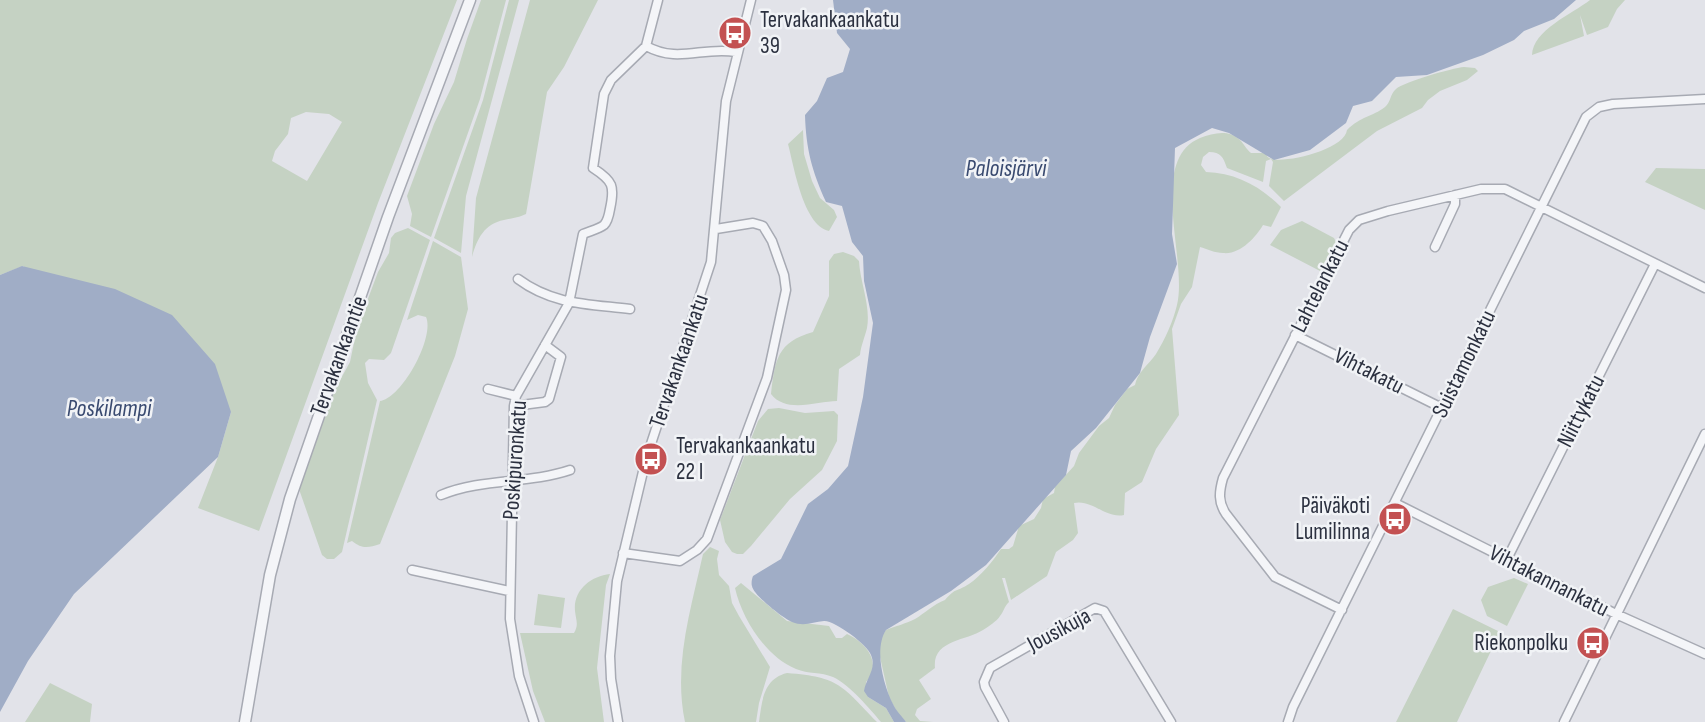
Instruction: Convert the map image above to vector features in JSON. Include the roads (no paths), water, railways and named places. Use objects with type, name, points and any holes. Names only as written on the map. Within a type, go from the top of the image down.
[{"type":"street","name":"Tervakankaantie","points":[[245,722],[270,575],[290,499],[388,217],[470,0]]},
{"type":"street","points":[[659,0],[646,46],[667,55],[736,52]]},
{"type":"street","name":"Tervakankaankatu","points":[[618,722],[610,656],[617,581],[646,459],[707,279],[716,229],[724,116],[736,52],[751,0]]},
{"type":"street","name":"Poskipuronkatu","points":[[532,721],[514,652],[509,591],[514,406],[516,396],[569,303],[583,234],[605,223],[613,194],[608,179],[593,168],[604,94],[611,80],[646,46]]},
{"type":"street","name":"Suistamonkatu","points":[[1288,722],[1293,707],[1583,122],[1594,110],[1613,104],[1705,99]]},
{"type":"street","name":"Lahtelankatu","points":[[1342,610],[1275,577],[1226,514],[1219,497],[1223,478],[1349,230],[1356,223],[1388,211],[1495,188],[1511,191],[1705,288]]},
{"type":"street","points":[[1435,247],[1455,204],[1455,195]]},
{"type":"street","points":[[623,553],[676,562],[690,556],[702,545],[714,524],[767,377],[785,297],[784,275],[769,233],[763,226],[747,224],[716,229]]},
{"type":"street","name":"Niittykatu","points":[[1507,559],[1655,264]]},
{"type":"street","points":[[518,279],[529,287],[569,303],[630,309]]},
{"type":"street","name":"Vihtakatu","points":[[1295,335],[1442,408]]},
{"type":"street","points":[[514,406],[541,404],[549,399],[561,357],[545,345]]},
{"type":"street","points":[[488,389],[516,396]]},
{"type":"street","points":[[1564,722],[1705,434]]},
{"type":"street","points":[[441,495],[570,470]]},
{"type":"street","name":"Vihtakannankatu","points":[[1395,503],[1616,614],[1705,654]]},
{"type":"street","points":[[412,570],[509,591]]},
{"type":"street","name":"Jousikuja","points":[[1004,722],[985,687],[984,682],[990,668],[1095,608],[1104,611],[1171,722]]},
{"type":"water","name":"Paloisjärvi","points":[[833,0],[1576,0],[1554,19],[1524,31],[1514,40],[1483,55],[1427,75],[1396,77],[1372,101],[1353,106],[1346,123],[1310,150],[1274,160],[1229,133],[1212,128],[1175,148],[1172,234],[1177,264],[1150,337],[1140,373],[1096,428],[1071,451],[1066,475],[986,565],[951,591],[886,630],[880,656],[883,677],[894,707],[906,722],[894,722],[886,708],[868,697],[864,691],[873,660],[864,645],[829,622],[801,624],[788,620],[763,601],[752,584],[753,576],[781,559],[808,504],[828,489],[848,466],[863,397],[873,323],[864,281],[863,256],[852,242],[842,206],[826,202],[811,160],[805,115],[817,101],[827,78],[843,72],[850,49],[837,33]]},
{"type":"water","name":"Poskilampi","points":[[22,266],[115,289],[172,315],[215,364],[231,412],[218,457],[74,594],[28,661],[0,712],[0,275]]},
{"type":"place","name":"Tervakankaankatu 39","points":[[735,33]]},
{"type":"place","name":"Tervakankaankatu 22 I","points":[[651,459]]},
{"type":"place","name":"Päiväkoti Lumilinna","points":[[1395,519]]},
{"type":"place","name":"Riekonpolku","points":[[1593,643]]}]
